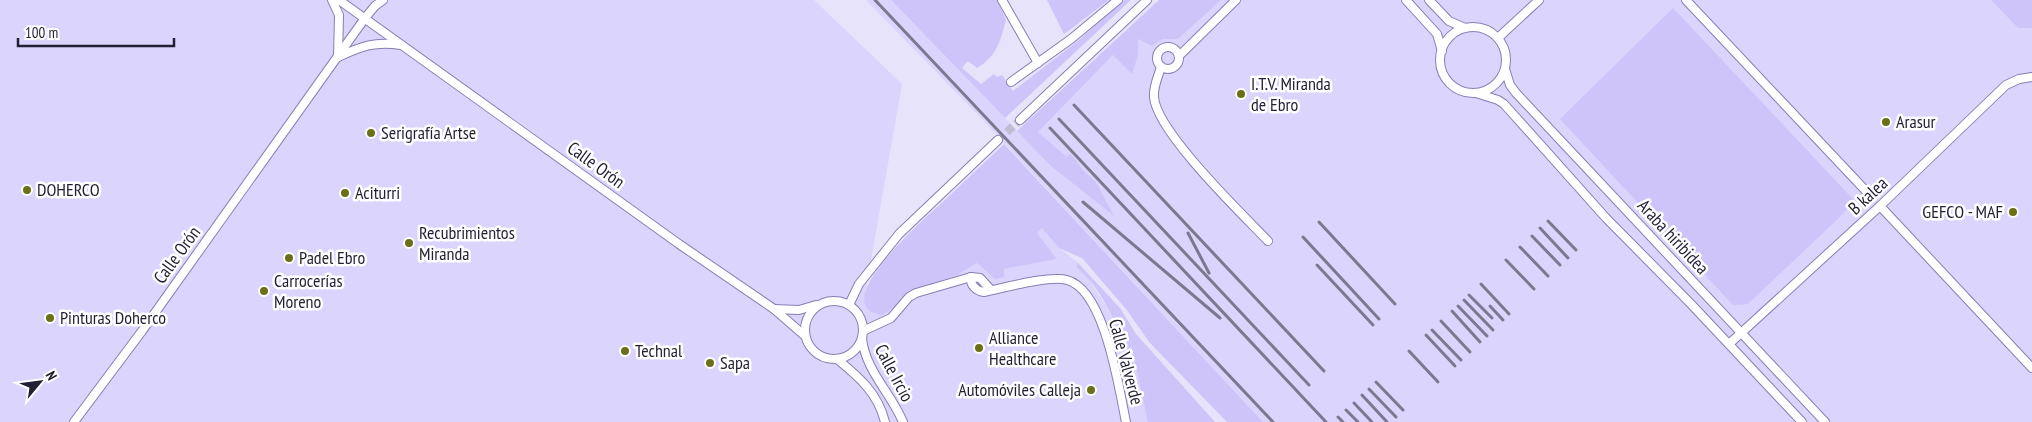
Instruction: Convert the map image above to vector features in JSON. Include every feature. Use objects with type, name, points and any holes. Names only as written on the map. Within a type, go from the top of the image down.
[{"type":"street","points":[[332,0],[339,16],[338,56],[376,43],[402,45]]},
{"type":"street","name":"Calle Orón","points":[[339,0],[679,244],[774,309],[805,336]]},
{"type":"street","name":"Calle Orón","points":[[74,422],[142,331],[365,18],[383,0]]},
{"type":"street","points":[[1002,0],[1038,63]]},
{"type":"street","points":[[1011,82],[1071,39],[1118,0]]},
{"type":"street","points":[[1020,120],[1147,0]]},
{"type":"street","points":[[1162,70],[1172,69],[1177,65],[1179,56],[1188,46],[1236,0]]},
{"type":"street","points":[[1406,0],[1437,34],[1442,51],[1442,68],[1451,84],[1459,90],[1476,93],[1494,86],[1501,78],[1505,69],[1506,58],[1504,48],[1498,38],[1483,29],[1465,28],[1449,21],[1429,0]]},
{"type":"street","points":[[1498,38],[1539,0]]},
{"type":"street","points":[[1686,0],[1866,191]]},
{"type":"street","points":[[1442,51],[1447,41],[1455,33],[1465,28]]},
{"type":"street","points":[[1188,46],[1166,47],[1159,51],[1157,58],[1162,70],[1154,87],[1156,107],[1164,123],[1191,159],[1268,241]]},
{"type":"street","points":[[1173,48],[1179,56]]},
{"type":"street","name":"Araba hiribidea","points":[[1505,69],[1510,85],[1516,93],[1825,422]]},
{"type":"street","name":"B kalea","points":[[1729,344],[1880,206],[2006,85],[2019,79],[2032,77]]},
{"type":"street","name":"Araba hiribidea","points":[[1476,93],[1498,100],[1504,104],[1606,218],[1802,422]]},
{"type":"street","points":[[849,305],[859,284],[899,234],[998,140]]},
{"type":"street","points":[[1880,206],[2032,368]]},
{"type":"street","name":"Calle Valverde","points":[[862,334],[891,318],[909,297],[916,293],[971,277],[980,278],[991,290],[1056,279],[1072,282],[1080,288],[1090,301],[1106,332],[1126,422]]},
{"type":"street","points":[[774,309],[799,310],[830,301],[840,301],[849,305],[860,316],[862,334],[857,348],[848,355],[827,358],[817,353],[810,346],[805,336],[805,323],[810,312],[820,304]]},
{"type":"street","name":"Calle Ircio","points":[[862,334],[865,358],[899,412],[903,422]]},
{"type":"street","name":"Calle Ircio","points":[[837,358],[863,380],[873,392],[881,407],[885,422]]},
{"type":"shaded area","points":[[0,0],[814,0],[902,84],[864,300],[894,307],[905,294],[957,275],[977,263],[1003,269],[1057,259],[1037,233],[1042,228],[1059,248],[1078,263],[1076,267],[1086,276],[1107,307],[1115,326],[1123,355],[1132,349],[1197,422],[0,422]]},
{"type":"shaded area","name":"Arasur","points":[[866,0],[891,0],[1051,166],[1113,215],[1096,182],[1070,154],[1067,157],[1038,132],[1113,55],[1138,55],[1138,39],[1152,46],[1163,39],[1178,39],[1221,0],[1991,0],[2018,28],[2032,28],[2032,422],[1263,422],[982,119]]},
{"type":"shaded area","points":[[891,0],[997,0],[1006,20],[997,48],[989,59],[977,68],[968,61],[962,68],[981,84],[994,74],[997,77],[1002,75],[1013,91],[1079,40],[1123,0],[1131,0],[1005,118]]},
{"type":"shaded area","points":[[1047,0],[1109,0],[1064,34]]},
{"type":"shaded area","points":[[1159,0],[1221,0],[1178,39],[1163,39],[1152,46],[1138,39],[1138,55],[1132,74],[1113,55],[1038,132],[1067,157],[1070,153],[1083,170],[1096,182],[1114,216],[1051,166],[1017,131]]},
{"type":"shaded area","points":[[1991,0],[2032,0],[2032,28],[2018,28]]},
{"type":"shaded area","points":[[1673,8],[1854,200],[1842,215],[1748,304],[1733,305],[1560,119]]},
{"type":"shaded area","points":[[1004,144],[1263,422],[1227,422],[1150,343],[1126,309],[1082,258],[1059,248],[1042,228],[1037,233],[1057,259],[1004,269],[1004,277],[995,279],[977,263],[957,275],[905,294],[894,307],[882,315],[867,308],[865,295],[872,278],[886,259],[903,239]]},
{"type":"shaded area","points":[[1078,263],[1120,308],[1136,334],[1215,422],[1148,422],[1132,349],[1123,355],[1113,319],[1101,296],[1085,275],[1076,267]]},
{"type":"tunnel","points":[[998,140],[1020,120]]},
{"type":"railway","points":[[875,0],[1273,422]]},
{"type":"railway","points":[[1074,105],[1324,371]]},
{"type":"railway","points":[[1059,119],[1309,385]]},
{"type":"railway","points":[[1050,128],[1326,422]]},
{"type":"railway","points":[[1083,202],[1220,318]]},
{"type":"railway","points":[[1548,221],[1576,250]]},
{"type":"railway","points":[[1319,222],[1395,304]]},
{"type":"railway","points":[[1540,228],[1568,258]]},
{"type":"railway","points":[[1188,233],[1209,273]]},
{"type":"railway","points":[[1532,236],[1560,265]]},
{"type":"railway","points":[[1303,237],[1379,319]]},
{"type":"railway","points":[[1520,247],[1548,276]]},
{"type":"railway","points":[[1506,260],[1534,289]]},
{"type":"railway","points":[[1317,265],[1373,325]]},
{"type":"railway","points":[[1481,284],[1509,314]]},
{"type":"railway","points":[[1469,295],[1492,318]]},
{"type":"railway","points":[[1464,300],[1493,330]]},
{"type":"railway","points":[[1458,306],[1487,336]]},
{"type":"railway","points":[[1490,306],[1503,320]]},
{"type":"railway","points":[[1452,311],[1480,342]]},
{"type":"railway","points":[[1441,321],[1470,352]]},
{"type":"railway","points":[[1432,330],[1461,360]]},
{"type":"railway","points":[[1426,335],[1455,366]]},
{"type":"railway","points":[[1409,351],[1438,382]]},
{"type":"railway","points":[[1376,382],[1403,410]]},
{"type":"railway","points":[[1369,389],[1396,417]]},
{"type":"railway","points":[[1362,395],[1387,422]]},
{"type":"railway","points":[[1354,403],[1372,422]]},
{"type":"railway","points":[[1346,410],[1358,422]]},
{"type":"railway","points":[[1338,417],[1343,422]]},
{"type":"place","name":"I.T.V. Miranda de Ebro","points":[[1241,94]]},
{"type":"place","name":"Arasur","points":[[1886,122]]},
{"type":"place","name":"Serigrafía Artse","points":[[371,133]]},
{"type":"place","name":"DOHERCO","points":[[27,190]]},
{"type":"place","name":"Aciturri","points":[[345,193]]},
{"type":"place","name":"GEFCO - MAF","points":[[2013,212]]},
{"type":"place","name":"Recubrimientos Miranda","points":[[409,243]]},
{"type":"place","name":"Padel Ebro","points":[[289,258]]},
{"type":"place","name":"Carrocerías Moreno","points":[[264,291]]},
{"type":"place","name":"Pinturas Doherco","points":[[50,318]]},
{"type":"place","name":"Alliance Healthcare","points":[[979,348]]},
{"type":"place","name":"Technal","points":[[625,351]]},
{"type":"place","name":"Sapa","points":[[710,363]]},
{"type":"place","name":"Automóviles Calleja","points":[[1091,390]]}]
